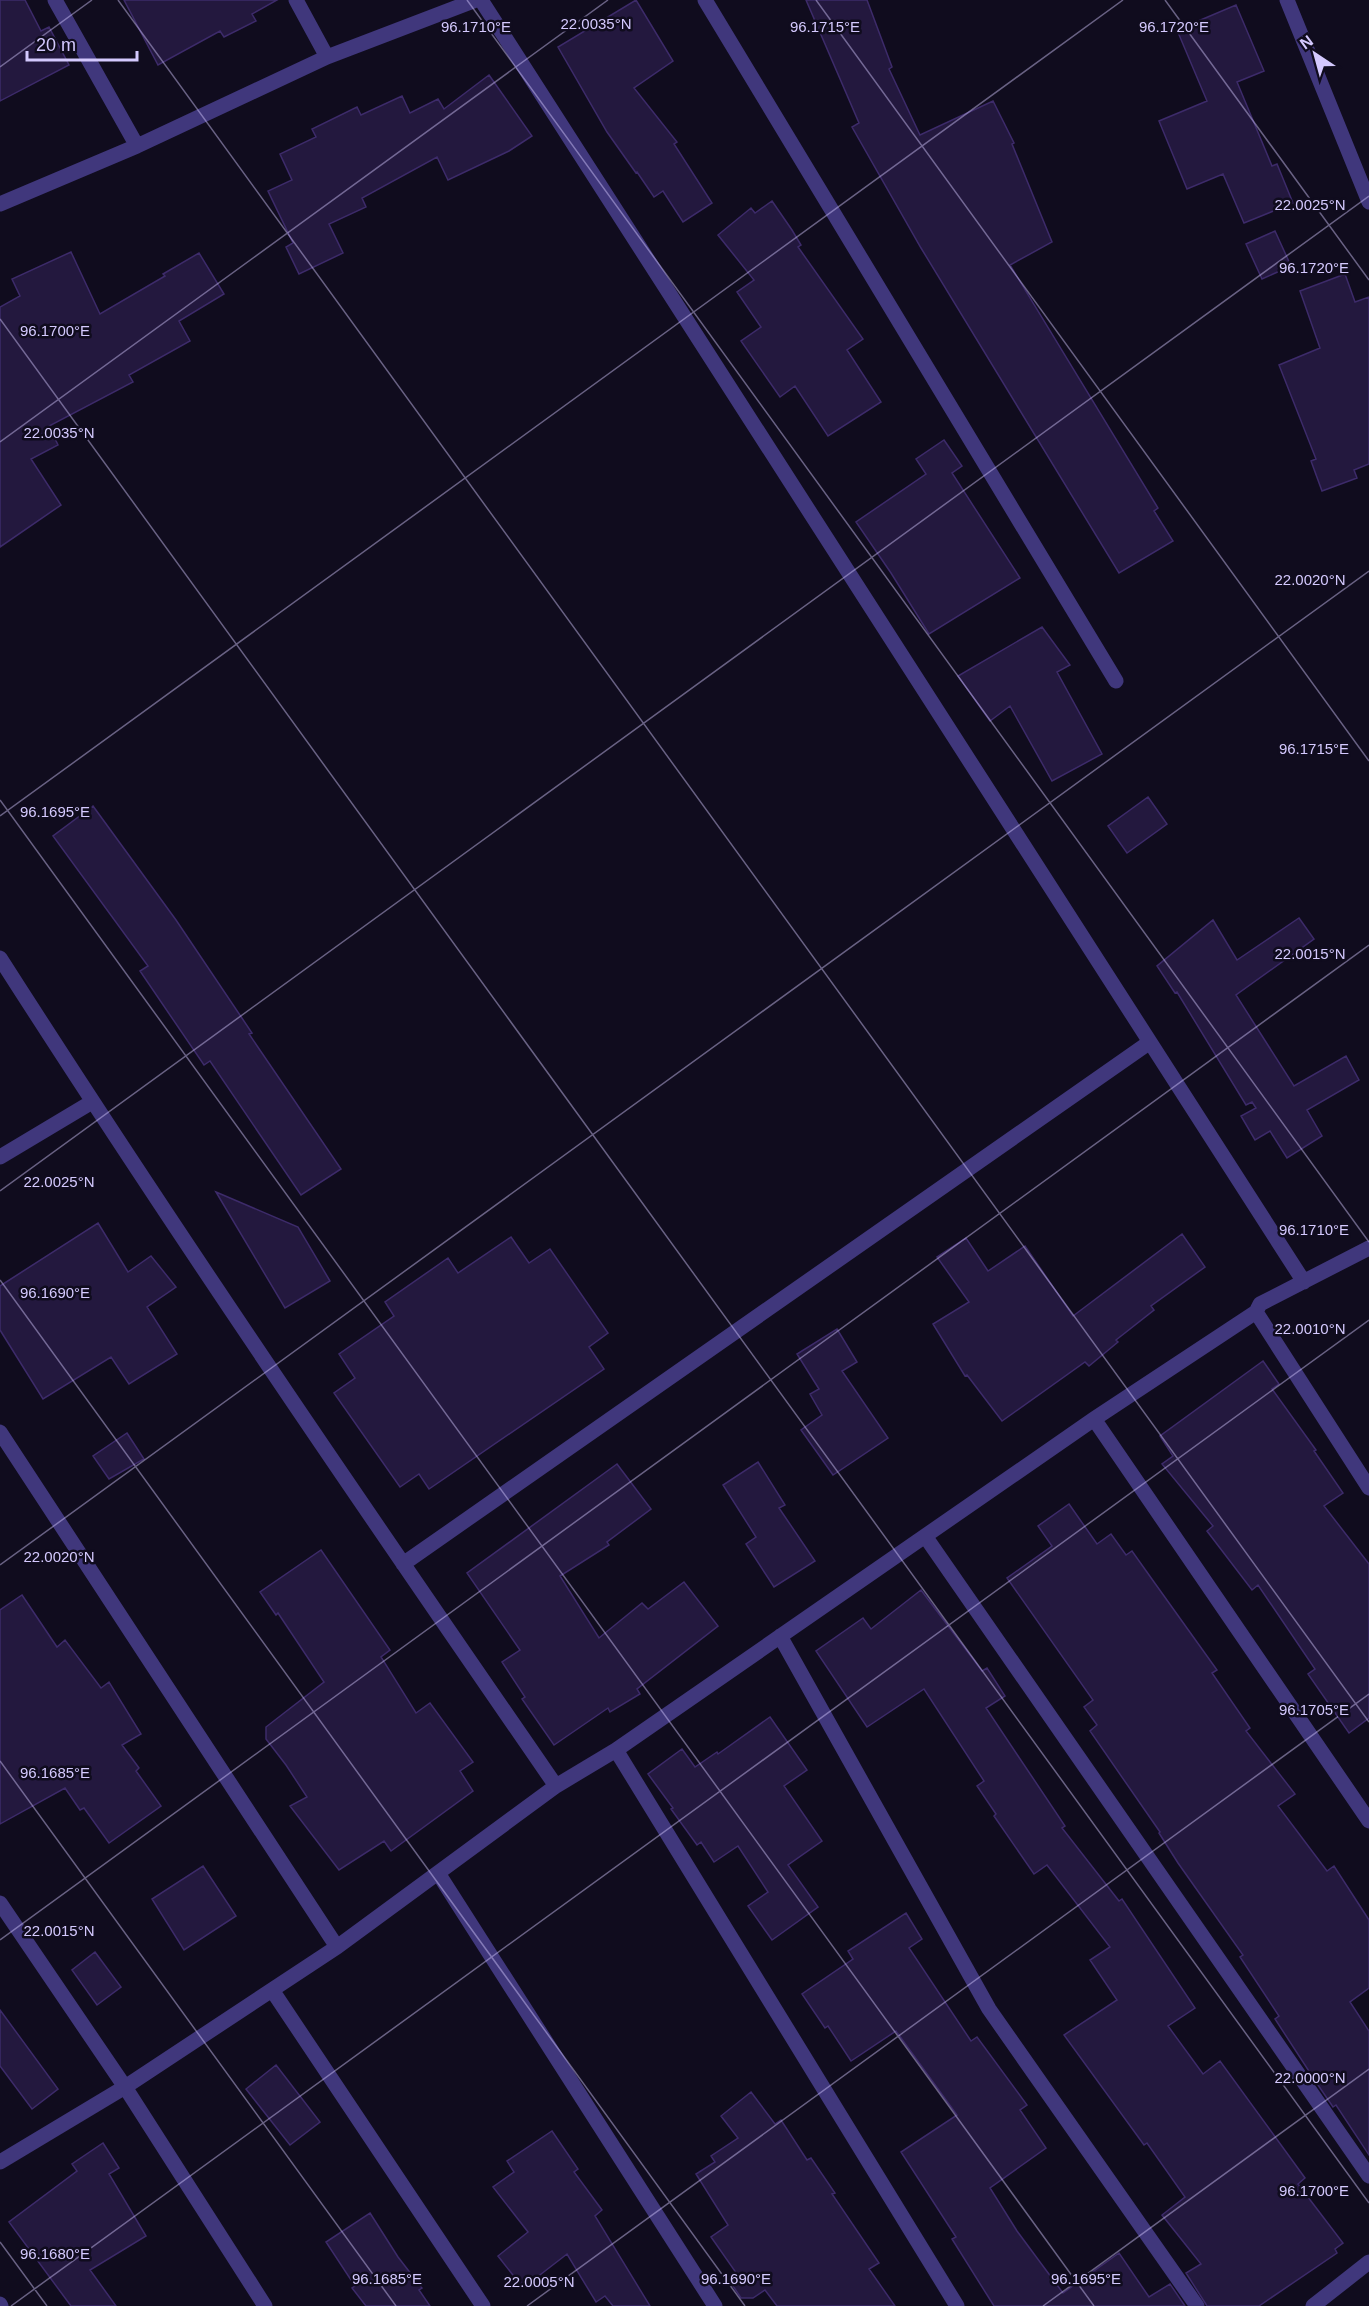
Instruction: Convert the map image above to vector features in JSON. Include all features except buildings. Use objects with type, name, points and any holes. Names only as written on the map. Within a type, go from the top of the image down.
[{"type":"street","points":[[55,0],[137,146]]},
{"type":"street","points":[[296,0],[327,57]]},
{"type":"street","points":[[0,204],[137,146],[327,57],[478,0],[1304,1282]]},
{"type":"street","points":[[705,0],[1116,681]]},
{"type":"street","points":[[1287,0],[1369,202]]},
{"type":"street","points":[[0,958],[92,1102],[403,1564],[556,1786]]},
{"type":"street","points":[[403,1564],[1150,1042]]},
{"type":"street","points":[[0,1157],[92,1102]]},
{"type":"street","points":[[0,2162],[125,2087],[337,1947],[556,1786],[616,1750],[1094,1419],[1256,1312],[1260,1304],[1369,1248]]},
{"type":"street","points":[[1256,1312],[1369,1488]]},
{"type":"street","points":[[1094,1419],[1369,1821]]},
{"type":"street","points":[[0,1432],[337,1947]]},
{"type":"street","points":[[925,1536],[1369,2176]]},
{"type":"street","points":[[780,1636],[989,2009],[1197,2306]]},
{"type":"street","points":[[616,1750],[957,2306]]},
{"type":"street","points":[[438,1873],[715,2306]]},
{"type":"street","points":[[0,1903],[125,2087],[266,2306]]},
{"type":"street","points":[[272,1990],[483,2306]]},
{"type":"street","points":[[1313,2306],[1369,2262]]}]
